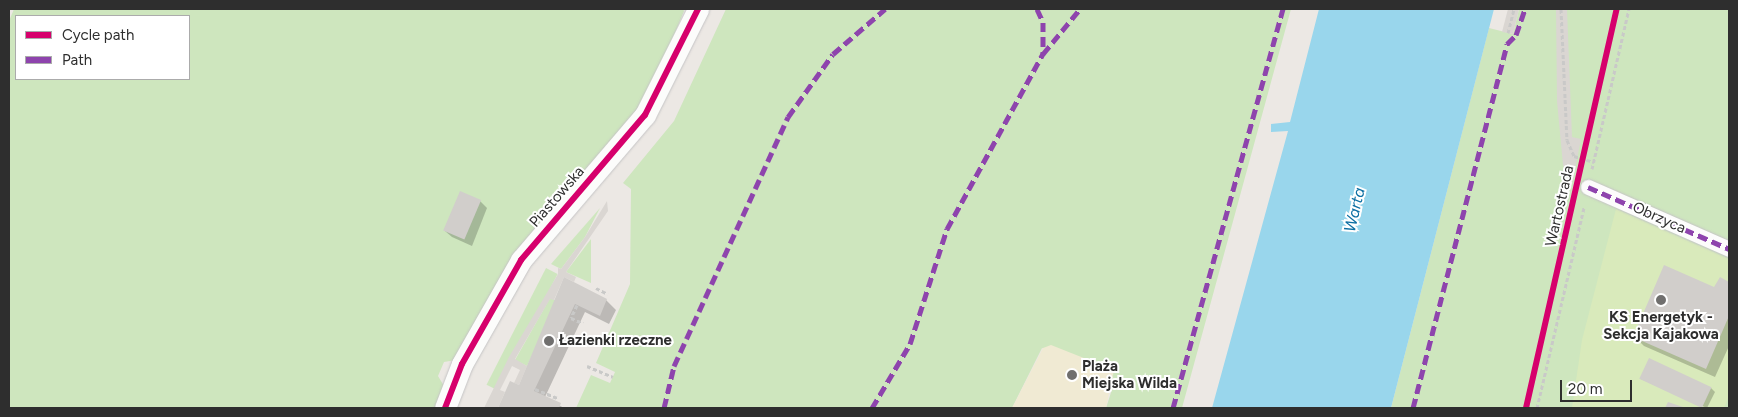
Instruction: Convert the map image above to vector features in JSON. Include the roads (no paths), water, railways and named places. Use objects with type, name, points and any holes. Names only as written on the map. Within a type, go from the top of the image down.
[{"type":"street","name":"Piastowska","points":[[445,408],[462,364],[521,260],[645,114],[698,9]]},
{"type":"street","name":"Obrzyca","points":[[1588,187],[1729,249]]},
{"type":"water","name":"Warta","points":[[1319,9],[1494,9],[1391,408],[1212,408],[1288,131],[1271,132],[1271,124],[1290,122]]},
{"type":"place","name":"KS Energetyk - Sekcja Kajakowa","points":[[1661,300]]},
{"type":"place","name":"Łazienki rzeczne","points":[[549,341]]},
{"type":"place","name":"Plaża Miejska Wilda","points":[[1072,375]]}]
